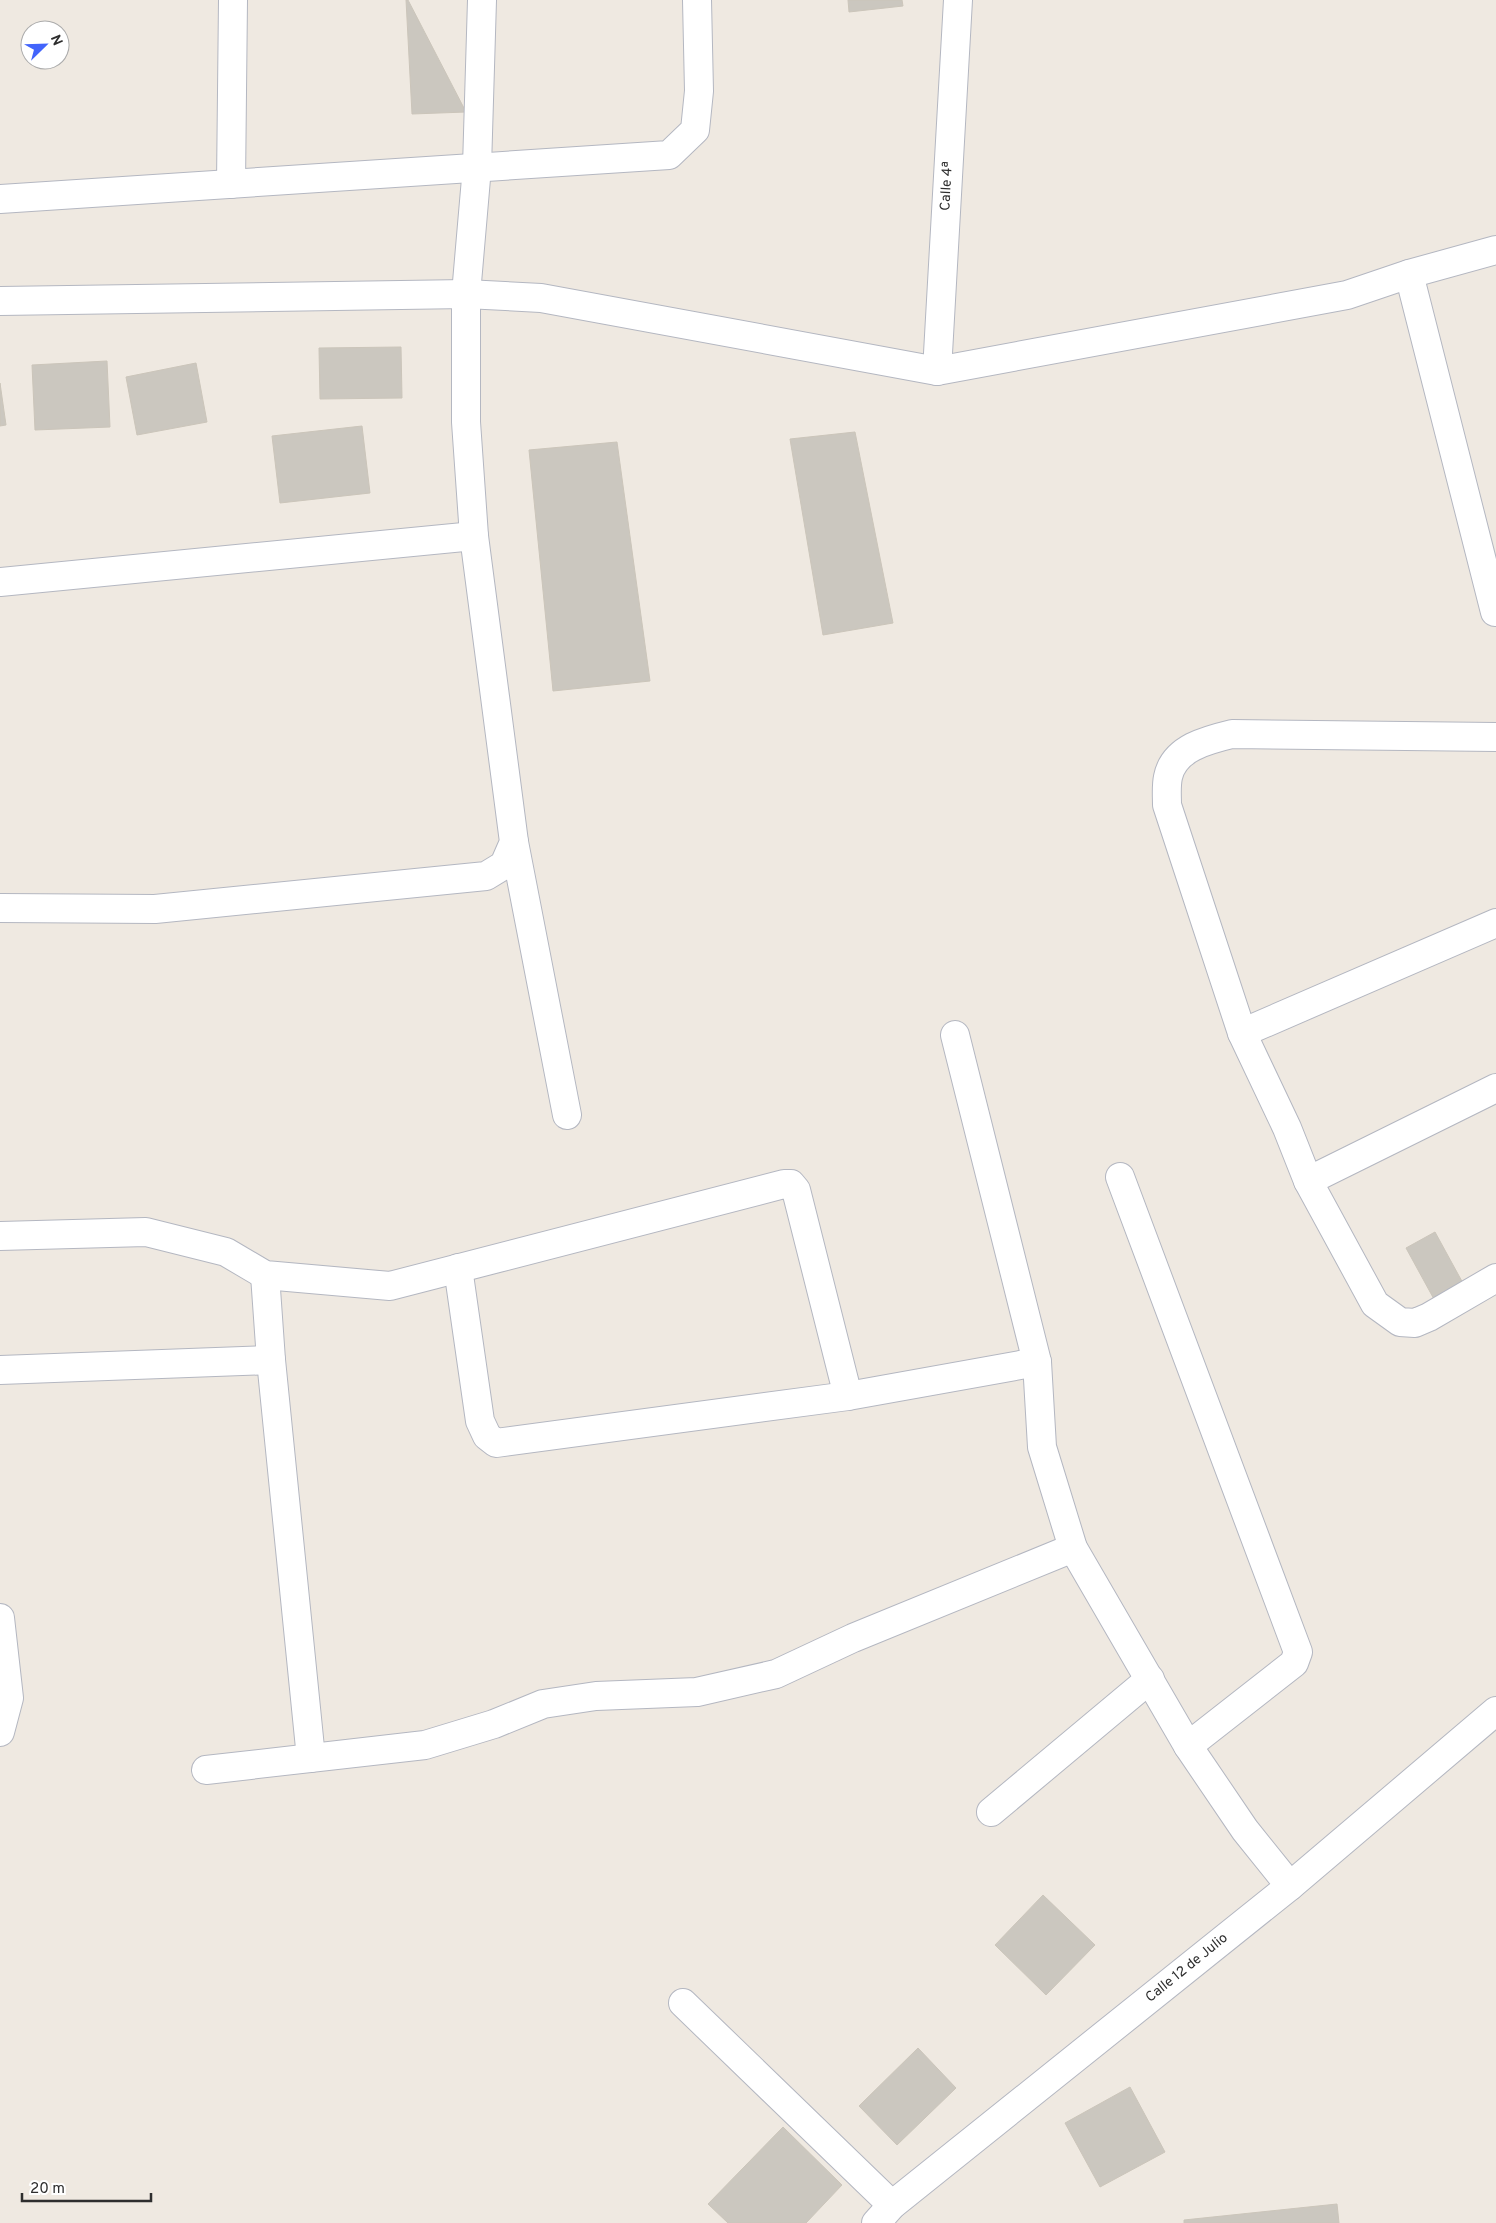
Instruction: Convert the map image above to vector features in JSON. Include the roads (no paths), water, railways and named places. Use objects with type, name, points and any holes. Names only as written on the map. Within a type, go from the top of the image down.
[{"type":"street","points":[[231,184],[233,0]]},
{"type":"street","points":[[482,0],[478,167],[466,294],[466,422],[474,536],[514,842],[567,1115]]},
{"type":"street","points":[[0,199],[669,155],[695,130],[699,91],[697,0]]},
{"type":"street","name":"Calle 4ª","points":[[937,371],[958,0]]},
{"type":"street","points":[[0,301],[466,294],[540,298],[937,371],[1347,295],[1410,274],[1496,250]]},
{"type":"street","points":[[1410,274],[1495,612]]},
{"type":"street","points":[[0,582],[474,536]]},
{"type":"street","points":[[1496,738],[1232,734],[1208,740],[1179,755],[1168,777],[1167,805],[1242,1033],[1287,1128],[1308,1181],[1375,1304],[1400,1322],[1415,1323],[1429,1317],[1496,1278]]},
{"type":"street","points":[[0,908],[155,909],[486,876],[504,865],[514,842]]},
{"type":"street","points":[[1242,1033],[1496,923]]},
{"type":"street","points":[[955,1035],[1037,1362],[1042,1447],[1073,1548],[1188,1746],[1245,1830],[1290,1886]]},
{"type":"street","points":[[1308,1181],[1496,1088]]},
{"type":"street","points":[[1120,1177],[1298,1652],[1294,1663],[1188,1746]]},
{"type":"street","points":[[0,1236],[146,1232],[226,1252],[266,1275],[390,1286],[784,1184],[791,1184],[796,1190],[848,1396]]},
{"type":"street","points":[[458,1268],[480,1421],[487,1436],[496,1443],[848,1396],[1037,1362]]},
{"type":"street","points":[[266,1275],[270,1360],[311,1758]]},
{"type":"street","points":[[0,1370],[270,1360]]},
{"type":"street","points":[[206,1770],[426,1745],[494,1724],[543,1704],[596,1696],[697,1692],[776,1674],[862,1634],[1073,1548]]},
{"type":"street","points":[[0,1618],[9,1698],[0,1732]]},
{"type":"street","points":[[991,1812],[1150,1679]]},
{"type":"street","name":"Calle 12 de Julio","points":[[884,2214],[1290,1886],[1496,1711]]},
{"type":"street","points":[[683,2002],[884,2214]]}]
